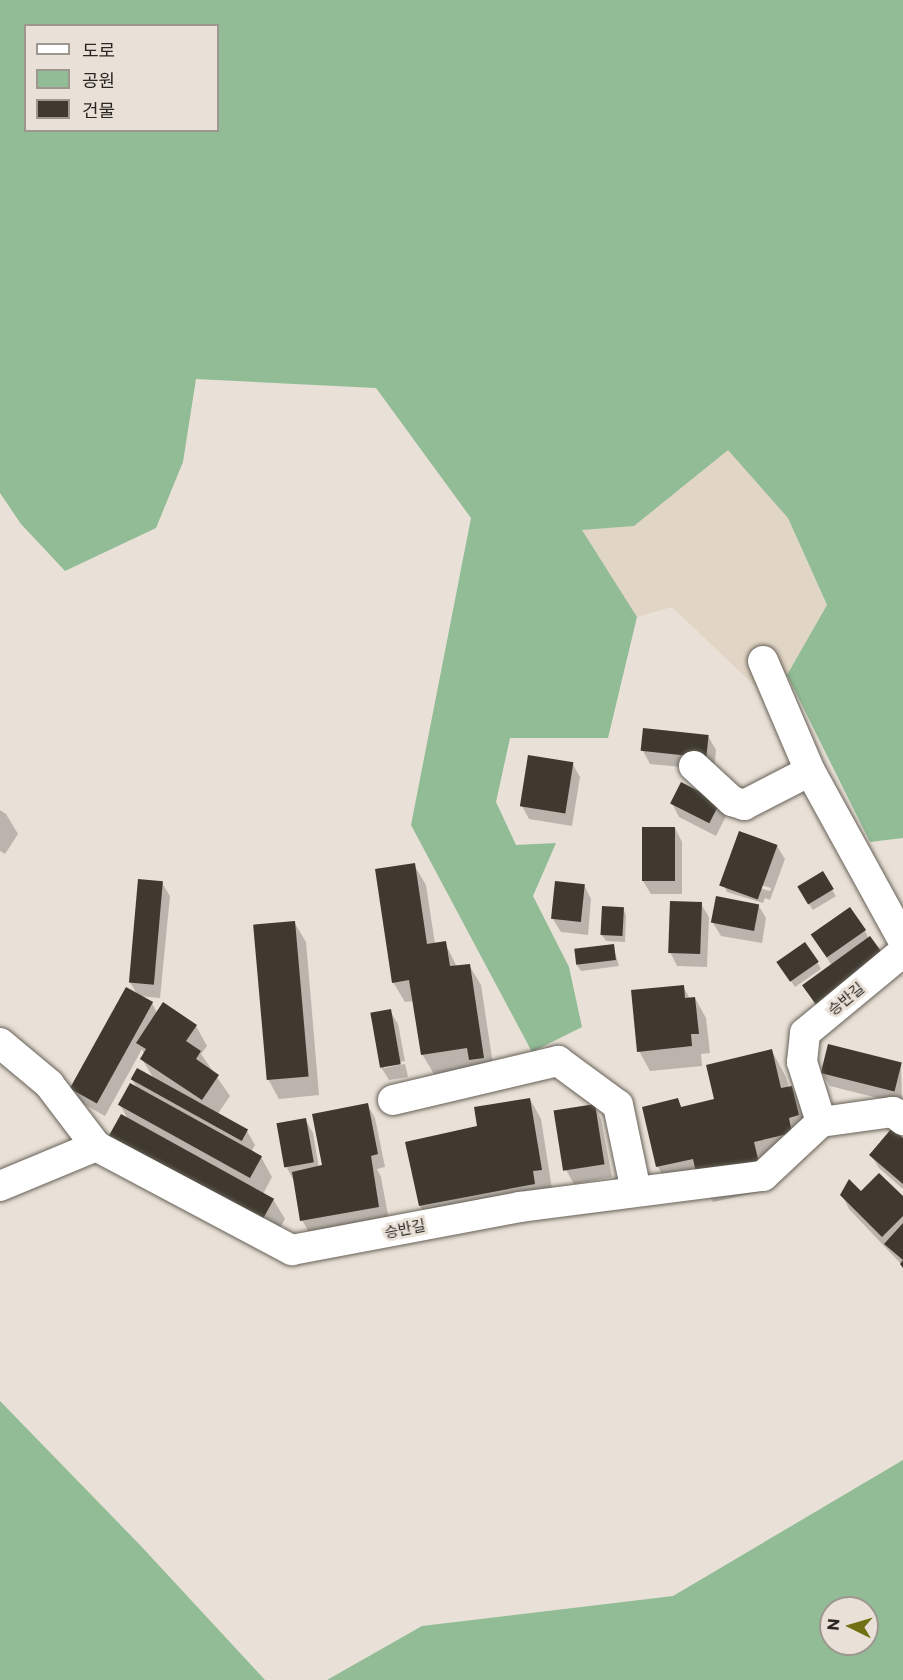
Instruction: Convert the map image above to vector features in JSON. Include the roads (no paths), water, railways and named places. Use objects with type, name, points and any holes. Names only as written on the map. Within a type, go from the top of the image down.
[{"type":"street","points":[[763,661],[810,771],[903,940]]},
{"type":"street","points":[[694,765],[732,801],[744,805],[810,771]]},
{"type":"street","name":"승반길","points":[[96,1146],[292,1250],[519,1207],[763,1176],[821,1122],[802,1062],[806,1033],[903,952]]},
{"type":"street","points":[[0,1043],[49,1084],[96,1146],[0,1186]]},
{"type":"street","points":[[393,1100],[558,1061],[618,1105],[636,1191]]},
{"type":"street","points":[[821,1122],[893,1112],[903,1120]]}]
